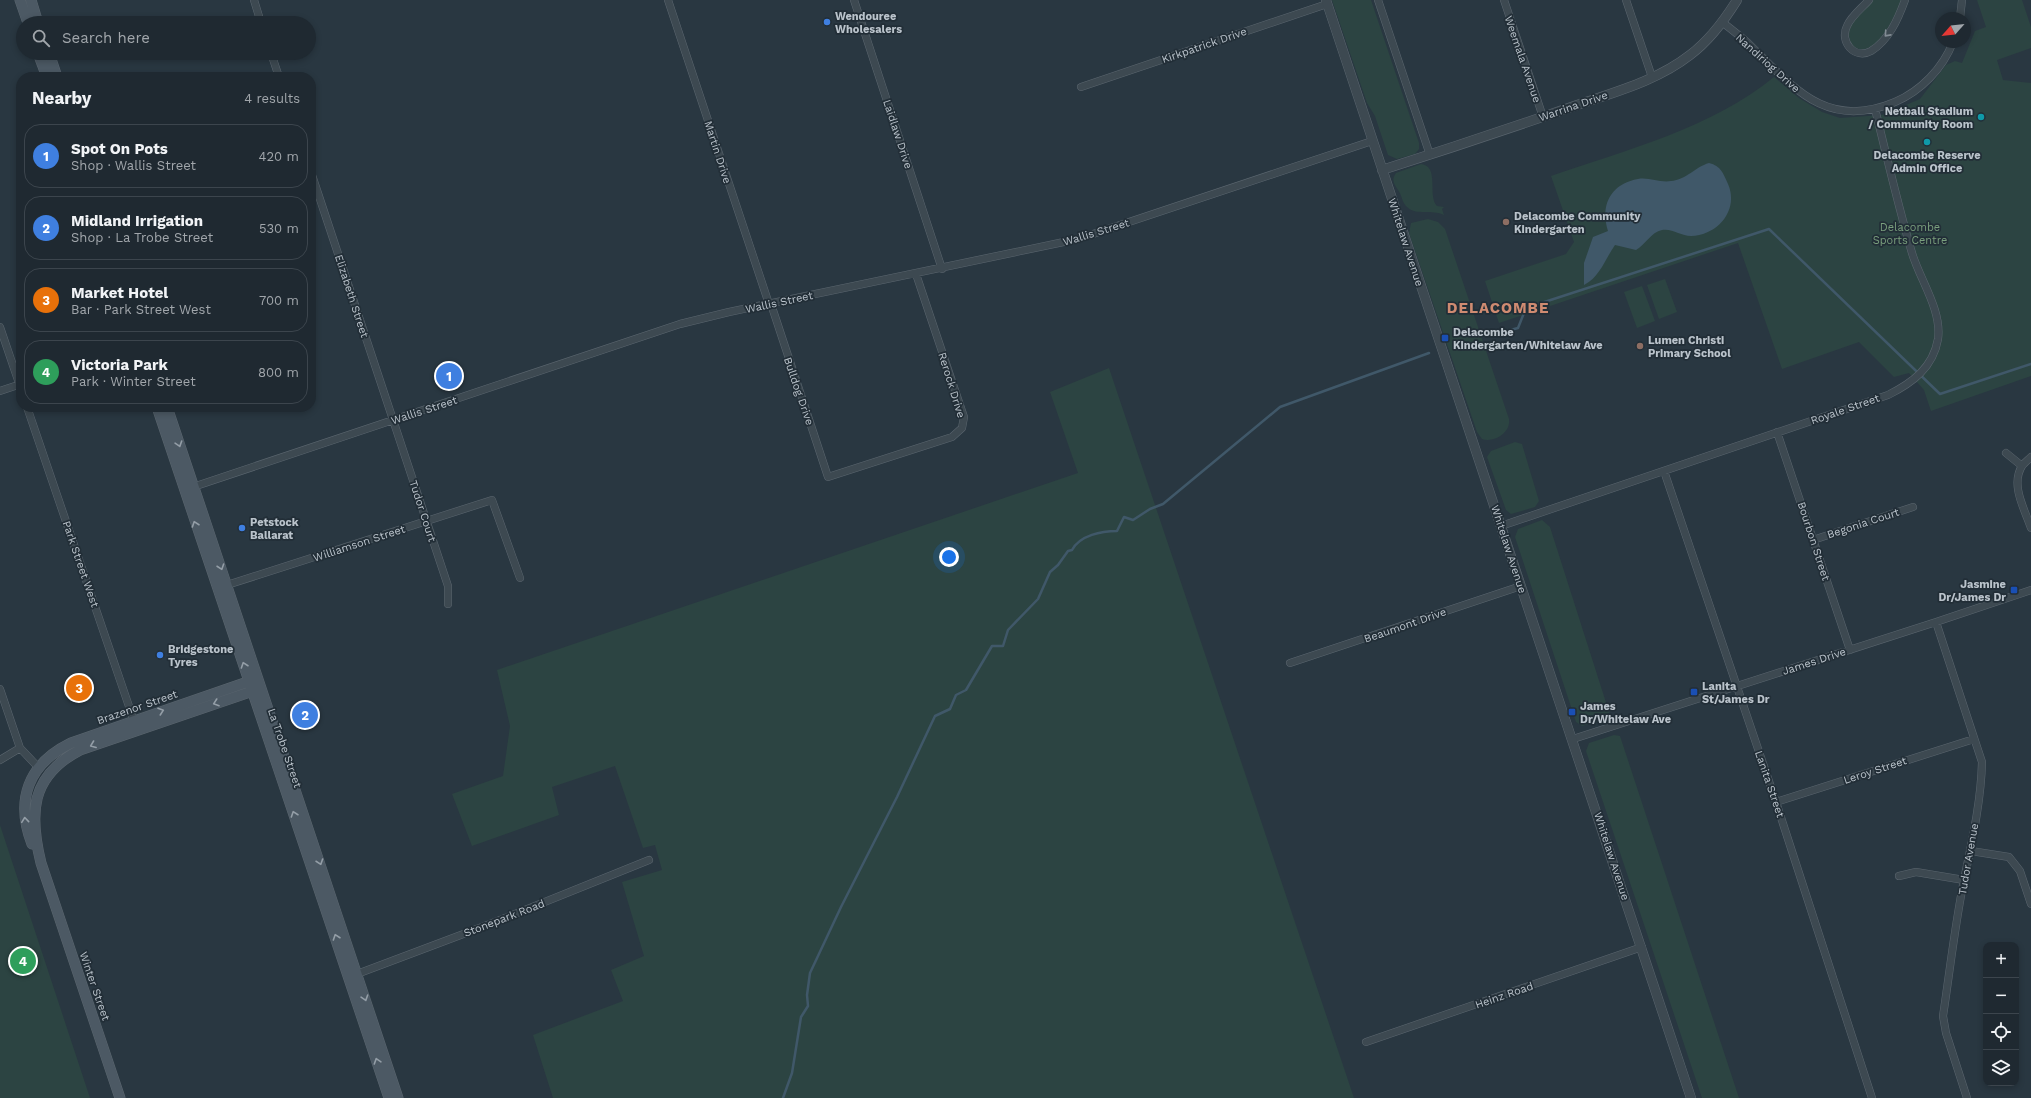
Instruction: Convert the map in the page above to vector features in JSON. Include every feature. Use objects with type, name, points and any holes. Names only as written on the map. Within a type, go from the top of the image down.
[{"type":"main road","points":[[20,0],[26,16]]},
{"type":"main road","points":[[31,0],[36,16]]},
{"type":"main road","points":[[41,60],[45,72]]},
{"type":"main road","points":[[51,60],[55,72]]},
{"type":"main road","name":"La Trobe Street","points":[[159,412],[188,488],[353,975],[398,1098]]},
{"type":"main road","name":"La Trobe Street","points":[[168,412],[188,488]]},
{"type":"main road","name":"Brazenor Street","points":[[38,768],[50,755],[71,743],[136,725],[255,685]]},
{"type":"main road","name":"Brazenor Street","points":[[48,774],[60,762],[80,750],[136,725]]},
{"type":"main road","points":[[38,768],[48,774]]},
{"type":"main road","name":"Winter Street","points":[[38,768],[25,795],[24,816],[29,837],[47,883],[120,1098]]},
{"type":"main road","name":"Winter Street","points":[[47,883],[37,845],[34,817],[37,796],[48,774]]},
{"type":"main road","name":"La Trobe Street","points":[[353,975],[389,1098]]},
{"type":"street","points":[[254,0],[260,16]]},
{"type":"street","name":"Martin Drive","points":[[668,0],[770,304]]},
{"type":"street","name":"Laidlaw Drive","points":[[854,0],[942,269]]},
{"type":"street","points":[[1378,0],[1430,155]]},
{"type":"street","name":"Weemala Avenue","points":[[1504,0],[1543,117]]},
{"type":"street","points":[[1626,0],[1652,77]]},
{"type":"street","name":"Warrina Drive","points":[[1382,170],[1543,117],[1652,77],[1690,55],[1706,41],[1722,22],[1737,0]]},
{"type":"street","points":[[1869,0],[1850,20],[1845,31],[1844,37],[1847,45],[1858,53],[1866,53],[1874,48],[1893,28],[1905,0]]},
{"type":"street","points":[[1961,12],[1962,0]]},
{"type":"street","name":"Kirkpatrick Drive","points":[[1081,87],[1326,2]]},
{"type":"street","name":"Whitelaw Avenue","points":[[1326,2],[1573,739],[1691,1098]]},
{"type":"street","name":"Nandiriog Drive","points":[[1722,22],[1748,43],[1780,76],[1814,102],[1842,112],[1875,109],[1898,101],[1917,90],[1943,61],[1950,48]]},
{"type":"street","points":[[273,60],[277,72]]},
{"type":"street","name":"Royale Street","points":[[1501,526],[1892,393],[1916,379],[1927,366],[1935,352],[1938,336],[1937,317],[1912,253],[1875,109]]},
{"type":"street","name":"Wallis Street","points":[[188,488],[680,324],[1078,239],[1372,140]]},
{"type":"street","name":"Elizabeth Street","points":[[316,187],[393,420]]},
{"type":"street","name":"Rerock Drive","points":[[828,477],[952,437],[962,428],[964,417],[916,274]]},
{"type":"street","name":"Bulldog Drive","points":[[770,304],[828,477]]},
{"type":"street","points":[[0,327],[16,374]]},
{"type":"street","points":[[0,391],[16,387]]},
{"type":"street","name":"Park Street West","points":[[29,412],[136,725]]},
{"type":"street","name":"Tudor Court","points":[[393,420],[448,586],[448,604]]},
{"type":"street","name":"Bourbon Street","points":[[1777,432],[1850,650]]},
{"type":"street","points":[[2006,453],[2022,466]]},
{"type":"street","points":[[2031,457],[2022,466],[2018,478],[2018,489],[2031,528]]},
{"type":"street","name":"Lanita Street","points":[[1664,471],[1776,802],[1872,1098]]},
{"type":"street","name":"Williamson Street","points":[[222,587],[492,500],[520,578]]},
{"type":"street","name":"Begonia Court","points":[[1813,540],[1913,507]]},
{"type":"street","name":"Beaumont Drive","points":[[1290,663],[1521,586]]},
{"type":"street","name":"James Drive","points":[[1573,739],[2031,590]]},
{"type":"street","name":"Tudor Avenue","points":[[1936,622],[1982,762],[1971,851],[1964,880],[1943,1016],[1946,1033],[1967,1098]]},
{"type":"street","points":[[0,689],[20,748],[38,768]]},
{"type":"street","name":"Leroy Street","points":[[1776,802],[1974,738]]},
{"type":"street","points":[[0,760],[20,748]]},
{"type":"street","points":[[1971,851],[2009,857],[2020,871],[2031,904]]},
{"type":"street","name":"Stonepark Road","points":[[353,975],[649,860]]},
{"type":"street","points":[[1899,876],[1916,872],[1964,880]]},
{"type":"street","name":"Heinz Road","points":[[1366,1042],[1642,947]]},
{"type":"green space","points":[[1332,0],[1371,0],[1419,143],[1419,149],[1415,154],[1397,159],[1388,155],[1375,116],[1367,103]]},
{"type":"green space","points":[[1873,0],[1902,0],[1889,26],[1882,36],[1868,48],[1860,49],[1851,45],[1848,32],[1853,22]]},
{"type":"green space","name":"Delacombe Sports Centre","points":[[1977,0],[2022,0],[2031,27],[2031,48],[1997,60],[2003,80],[2031,83],[2031,376],[1931,411],[1924,390],[1909,373],[1894,377],[1859,342],[1782,369],[1738,243],[1499,323],[1485,281],[1566,254],[1574,242],[1551,176],[1638,147],[1696,124],[1750,95],[1774,77],[1799,98],[1822,112],[1840,118],[1882,115],[1920,99],[1946,65],[1955,61],[1962,63],[1968,48],[1971,48],[1971,41],[1975,31],[1986,27]]},
{"type":"green space","points":[[1421,164],[1427,166],[1430,170],[1432,176],[1434,201],[1437,206],[1444,207],[1442,209],[1444,215],[1434,212],[1419,212],[1411,210],[1404,203],[1394,184],[1393,180],[1396,173]]},
{"type":"green space","points":[[1428,219],[1438,222],[1445,229],[1509,419],[1509,424],[1504,433],[1492,440],[1482,439],[1477,432],[1409,233],[1411,223]]},
{"type":"green space","points":[[1665,279],[1677,312],[1659,319],[1647,285]]},
{"type":"green space","points":[[1642,286],[1655,321],[1637,328],[1624,292]]},
{"type":"green space","points":[[1109,368],[1354,1098],[553,1098],[533,1035],[623,1001],[611,970],[644,956],[622,882],[662,870],[655,845],[643,848],[615,766],[552,787],[559,815],[472,846],[452,794],[503,776],[510,726],[497,670],[1078,473],[1050,392]]},
{"type":"green space","points":[[1515,442],[1522,444],[1539,501],[1535,507],[1511,514],[1506,510],[1487,457],[1491,451]]},
{"type":"green space","points":[[1542,520],[1550,527],[1610,715],[1605,719],[1582,726],[1576,722],[1515,537],[1518,529]]},
{"type":"green space","points":[[1614,735],[1620,736],[1739,1098],[1702,1098],[1586,751],[1589,743]]},
{"type":"green space","points":[[0,825],[90,1098],[0,1098]]},
{"type":"water","points":[[1709,163],[1721,170],[1725,176],[1731,193],[1729,211],[1718,226],[1701,235],[1691,236],[1669,230],[1658,231],[1636,250],[1615,245],[1598,273],[1590,282],[1584,285],[1584,263],[1593,237],[1608,231],[1605,213],[1614,191],[1628,182],[1638,179],[1663,181],[1676,180]]},
{"type":"waterway","points":[[1503,332],[1518,328],[1526,308],[1769,229],[1940,394],[2031,364]]},
{"type":"waterway","points":[[783,1098],[792,1073],[801,1017],[808,1006],[807,995],[810,973],[841,907],[897,797],[935,716],[950,709],[956,695],[966,690],[992,646],[1003,646],[1008,630],[1038,599],[1050,572],[1058,565],[1068,551],[1072,550],[1086,537],[1098,533],[1117,531],[1124,517],[1133,520],[1150,509],[1163,504],[1280,407],[1429,353]]},
{"type":"place","name":"Wendouree Wholesalers","points":[[827,22]]},
{"type":"place","name":"Netball Stadium / Community Room","points":[[1981,117]]},
{"type":"place","name":"Delacombe Reserve Admin Office","points":[[1927,142]]},
{"type":"place","name":"Delacombe Community Kindergarten","points":[[1506,222]]},
{"type":"place","name":"Delacombe Kindergarten/Whitelaw Ave","points":[[1445,338]]},
{"type":"place","name":"Lumen Christi Primary School","points":[[1640,346]]},
{"type":"place","name":"Spot On Pots","points":[[449,376]]},
{"type":"place","name":"Petstock Ballarat","points":[[242,528]]},
{"type":"place","name":"Jasmine Dr/James Dr","points":[[2014,590]]},
{"type":"place","name":"Bridgestone Tyres","points":[[160,655]]},
{"type":"place","name":"Market Hotel","points":[[79,688]]},
{"type":"place","name":"Lanita St/James Dr","points":[[1694,692]]},
{"type":"place","name":"James Dr/Whitelaw Ave","points":[[1572,712]]},
{"type":"place","name":"Midland Irrigation","points":[[305,715]]},
{"type":"place","name":"Victoria Park","points":[[23,961]]},
{"type":"district","name":"DELACOMBE","points":[[1498,308]]}]
